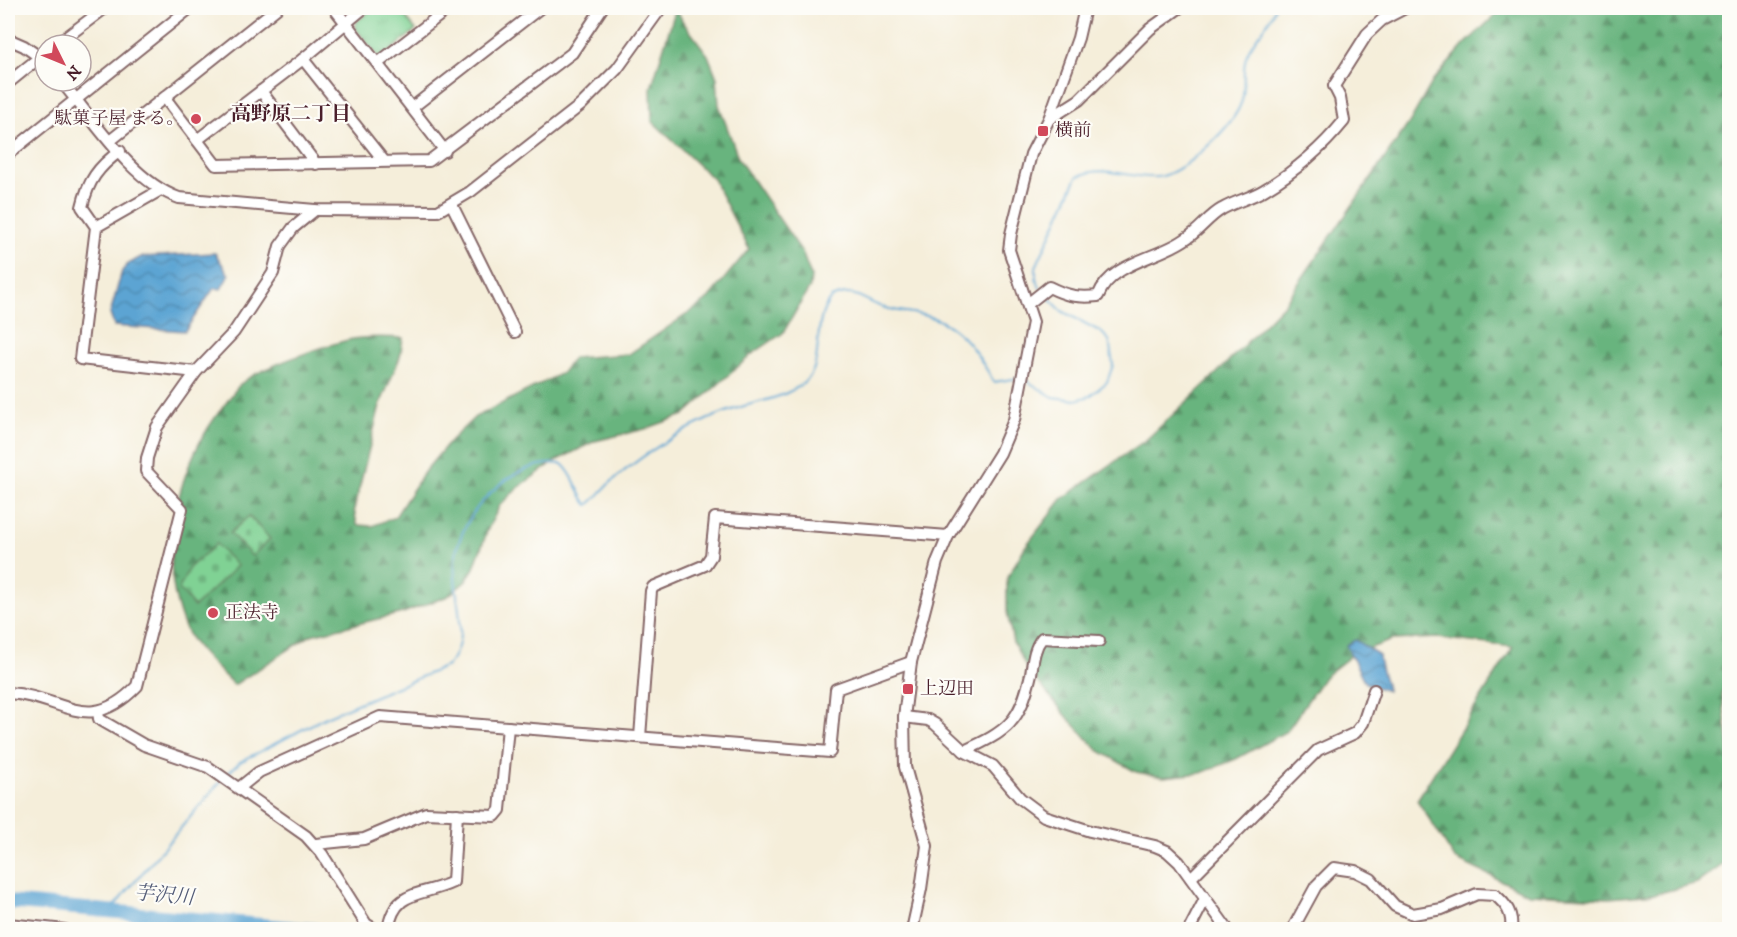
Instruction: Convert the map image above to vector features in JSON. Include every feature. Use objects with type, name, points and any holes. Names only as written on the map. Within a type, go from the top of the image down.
[{"type":"street","points":[[72,33],[105,8]]},
{"type":"street","points":[[8,154],[190,8]]},
{"type":"street","points":[[111,140],[278,8]]},
{"type":"street","points":[[334,8],[445,151]]},
{"type":"street","points":[[197,140],[303,59],[364,8]]},
{"type":"street","points":[[378,63],[449,8]]},
{"type":"street","points":[[413,107],[540,8]]},
{"type":"street","points":[[165,98],[216,165],[429,161],[572,53],[602,8]]},
{"type":"street","points":[[71,93],[120,151],[159,191],[179,198],[315,210],[438,211],[452,205],[581,105],[616,69],[661,8]]},
{"type":"street","points":[[912,930],[927,846],[905,767],[904,717],[911,662],[937,562],[948,536],[1009,435],[1022,387],[1033,321],[1032,300],[1016,275],[1009,250],[1031,154],[1049,119],[1078,38],[1085,8]]},
{"type":"street","points":[[1049,119],[1079,100],[1150,29],[1179,8]]},
{"type":"street","points":[[1032,300],[1048,288],[1080,298],[1098,296],[1104,280],[1186,239],[1221,209],[1263,191],[1295,168],[1328,140],[1344,121],[1340,98],[1334,86],[1368,34],[1382,20],[1405,8]]},
{"type":"street","points":[[8,39],[33,52]]},
{"type":"street","points":[[303,59],[384,161]]},
{"type":"street","points":[[8,83],[33,65]]},
{"type":"street","points":[[261,91],[316,164]]},
{"type":"street","points":[[120,151],[102,164],[87,185],[82,207],[96,227],[80,359],[196,372]]},
{"type":"street","points":[[96,227],[159,191]]},
{"type":"street","points":[[452,205],[515,332]]},
{"type":"street","points":[[8,693],[30,697],[82,713],[98,711],[125,698],[137,686],[182,509],[147,471],[147,458],[158,427],[196,372],[234,332],[273,273],[280,246],[293,228],[315,210]]},
{"type":"street","points":[[640,737],[651,591],[653,587],[705,565],[711,556],[715,518],[948,536]]},
{"type":"street","points":[[964,751],[993,738],[1015,718],[1029,679],[1036,648],[1042,638],[1099,641]]},
{"type":"street","points":[[238,788],[259,772],[380,717],[830,752],[836,689],[911,662]]},
{"type":"street","points":[[1191,878],[1318,750],[1355,733],[1363,723],[1374,690]]},
{"type":"street","points":[[98,711],[99,719],[131,739],[208,767],[316,844],[366,924],[374,929],[388,930],[390,914],[402,900],[453,882],[457,814]]},
{"type":"street","points":[[904,717],[928,720],[964,751],[993,766],[1020,798],[1044,816],[1090,831],[1162,848],[1172,855],[1191,878],[1228,930]]},
{"type":"street","points":[[316,844],[364,839],[426,813],[495,816],[498,813],[508,727]]},
{"type":"street","points":[[1292,930],[1316,886],[1327,873],[1341,868],[1371,879],[1395,906],[1413,914],[1442,909],[1477,894],[1495,895],[1508,909],[1512,921],[1510,930]]},
{"type":"street","points":[[1189,930],[1205,899]]},
{"type":"street","points":[[8,924],[65,930]]},
{"type":"green space","points":[[374,8],[398,8],[416,30],[380,59],[356,29],[356,22]]},
{"type":"green space","points":[[676,8],[683,22],[708,55],[717,78],[719,105],[739,160],[802,252],[811,276],[810,287],[783,333],[751,355],[684,415],[645,429],[595,441],[554,462],[519,487],[500,505],[488,529],[474,568],[465,582],[448,596],[403,613],[311,635],[234,685],[201,652],[186,630],[177,601],[172,572],[172,541],[183,482],[195,453],[209,427],[240,384],[278,364],[337,343],[361,338],[403,338],[400,357],[380,405],[354,509],[357,525],[372,526],[395,517],[425,471],[451,440],[475,417],[562,373],[573,358],[629,354],[706,301],[749,249],[713,179],[652,121],[651,88]]},
{"type":"green space","points":[[1503,8],[1729,8],[1730,668],[1722,693],[1729,747],[1730,854],[1721,866],[1697,883],[1656,894],[1609,898],[1529,894],[1455,859],[1417,800],[1513,647],[1438,638],[1392,640],[1352,655],[1324,677],[1287,731],[1236,759],[1201,773],[1163,777],[1136,772],[1098,750],[1028,670],[1013,642],[1007,612],[1007,578],[1025,547],[1062,499],[1147,439],[1215,375],[1285,303],[1409,123],[1433,81],[1465,44]]},
{"type":"green space","points":[[249,516],[270,539],[252,556],[230,533]]},
{"type":"green space","points":[[216,544],[237,566],[194,607],[179,589],[189,568]]},
{"type":"water","points":[[215,253],[229,275],[221,289],[214,288],[185,331],[114,326],[110,314],[122,271],[128,264],[141,257]]},
{"type":"water","points":[[1355,640],[1379,655],[1387,691],[1365,683],[1346,645]]},
{"type":"waterway","points":[[1040,288],[1036,278],[1036,267],[1077,177],[1097,171],[1157,177],[1179,168],[1203,150],[1225,128],[1239,108],[1242,102],[1247,54],[1275,8]]},
{"type":"waterway","points":[[226,775],[240,762],[328,716],[447,666],[455,655],[459,643],[460,616],[455,573],[459,542],[478,507],[507,479],[543,464],[562,464],[570,473],[588,505],[626,470],[657,447],[691,427],[726,412],[771,399],[804,382],[814,368],[819,328],[825,307],[831,298],[852,294],[882,307],[939,320],[959,333],[975,351],[994,382],[1019,378]]},
{"type":"waterway","points":[[1024,379],[1053,397],[1076,400],[1090,396],[1107,382],[1113,365],[1109,340],[1101,332],[1062,311],[1046,295]]},
{"type":"waterway","points":[[110,911],[220,782]]},
{"type":"waterway","name":"芋沢川","points":[[8,902],[316,930]]},
{"type":"place","name":"駄菓子屋 まる。","points":[[196,119]]},
{"type":"place","name":"横前","points":[[1043,131]]},
{"type":"place","name":"正法寺","points":[[213,613]]},
{"type":"place","name":"上辺田","points":[[908,689]]},
{"type":"district","name":"高野原二丁目","points":[[291,114]]}]
